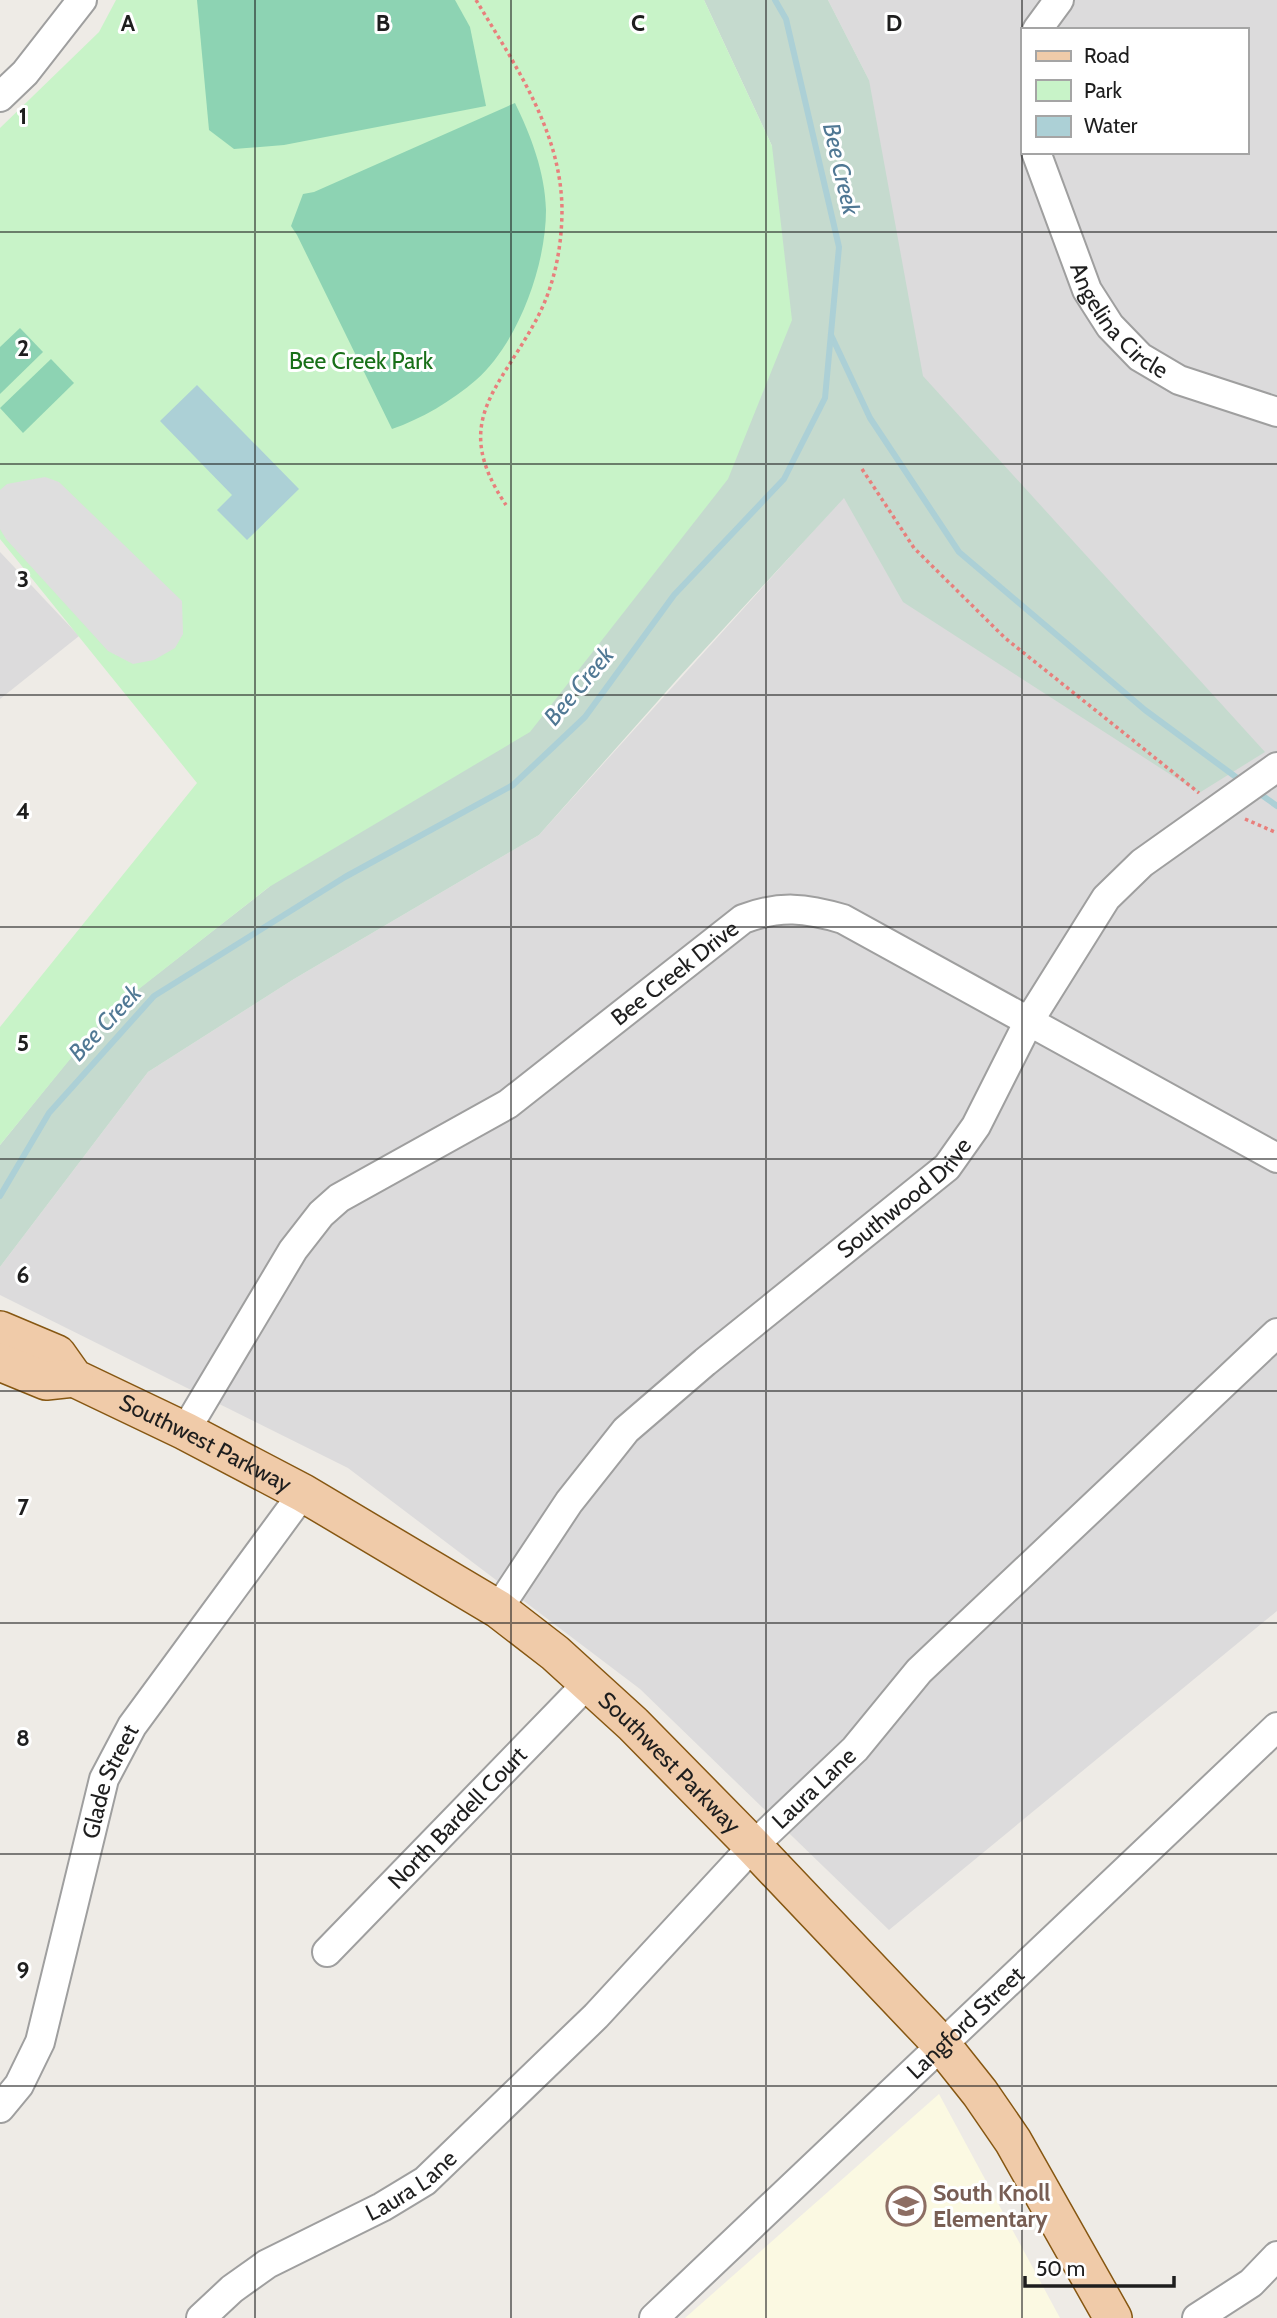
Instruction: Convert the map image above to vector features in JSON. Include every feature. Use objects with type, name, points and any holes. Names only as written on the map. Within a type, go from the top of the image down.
[{"type":"main road","name":"Southwest Parkway","points":[[0,1330],[57,1354],[74,1378],[185,1431],[303,1493],[498,1609],[555,1653],[633,1724],[753,1846],[941,2045],[980,2093],[1013,2141],[1113,2318]]},
{"type":"main road","name":"Southwest Parkway","points":[[0,1362],[46,1381],[74,1378]]},
{"type":"street","points":[[0,97],[25,73],[82,0]]},
{"type":"street","points":[[1038,28],[1059,0]]},
{"type":"street","name":"Angelina Circle","points":[[1037,154],[1087,290],[1110,327],[1140,357],[1179,380],[1277,412]]},
{"type":"street","name":"Southwood Drive","points":[[498,1609],[569,1502],[626,1430],[705,1362],[947,1167],[976,1126],[1030,1021],[1106,898],[1209,800],[1277,767]]},
{"type":"street","name":"Bee Creek Drive","points":[[185,1431],[293,1250],[321,1214],[339,1198],[508,1104],[743,919],[764,911],[814,910],[843,919],[1277,1158]]},
{"type":"street","name":"Laura Lane","points":[[201,2318],[232,2289],[267,2264],[382,2207],[425,2181],[596,2016],[753,1846],[855,1749],[919,1671],[1277,1333]]},
{"type":"street","name":"Glade Street","points":[[0,2108],[19,2085],[40,2042],[104,1779],[132,1726],[303,1493]]},
{"type":"street","name":"North Bardell Court","points":[[327,1952],[588,1683]]},
{"type":"street","name":"Langford Street","points":[[654,2318],[1277,1727]]},
{"type":"street","points":[[1198,2318],[1251,2283],[1277,2256]]},
{"type":"path","points":[[476,0],[535,102],[544,123],[558,164],[562,209],[560,246],[552,281],[536,321],[485,406],[481,446],[486,469],[506,505]]},
{"type":"path","points":[[862,469],[914,548],[1006,638],[1209,800],[1277,833]]},
{"type":"shaded area","name":"Bee Creek","points":[[828,0],[1277,0],[1277,1611],[889,1930],[640,1689],[348,1468],[0,1295],[0,1267],[148,1072],[294,979],[539,835],[844,497],[869,80]]},
{"type":"shaded area","points":[[45,477],[59,482],[182,601],[183,634],[175,648],[154,660],[133,664],[108,651],[6,539],[0,529],[0,490],[7,484]]},
{"type":"shaded area","points":[[0,552],[79,636],[0,699]]},
{"type":"shaded area","name":"South Knoll Elementary","points":[[939,2094],[1060,2318],[685,2318]]},
{"type":"green space","name":"Bee Creek Park","points":[[116,0],[704,0],[772,146],[792,320],[728,479],[530,732],[269,887],[107,1014],[0,1145],[0,1027],[197,783],[0,539],[0,128],[99,32]]},
{"type":"green space","points":[[197,0],[455,0],[470,27],[486,106],[284,145],[234,149],[209,130]]},
{"type":"green space","points":[[704,0],[828,0],[869,80],[923,376],[1265,752],[1199,793],[903,602],[844,498],[539,835],[294,979],[148,1072],[0,1267],[0,1145],[106,1014],[269,887],[772,146]]},
{"type":"green space","points":[[515,103],[536,155],[546,210],[541,255],[527,302],[505,346],[476,380],[436,409],[392,429],[291,226],[303,194],[314,192]]},
{"type":"green space","points":[[20,328],[43,352],[0,394],[0,347]]},
{"type":"green space","points":[[51,359],[74,383],[23,433],[0,408]]},
{"type":"water","points":[[197,385],[299,489],[247,540],[217,510],[232,495],[160,421]]},
{"type":"waterway","name":"Bee Creek","points":[[0,1196],[49,1113],[154,996],[345,877],[513,785],[585,717],[674,595],[784,479],[825,398],[839,247],[786,19],[775,0]]},
{"type":"waterway","points":[[831,335],[870,418],[959,552],[1145,710],[1244,783]]},
{"type":"waterway","points":[[1256,791],[1277,806]]},
{"type":"place","name":"South Knoll Elementary","points":[[906,2206]]}]
